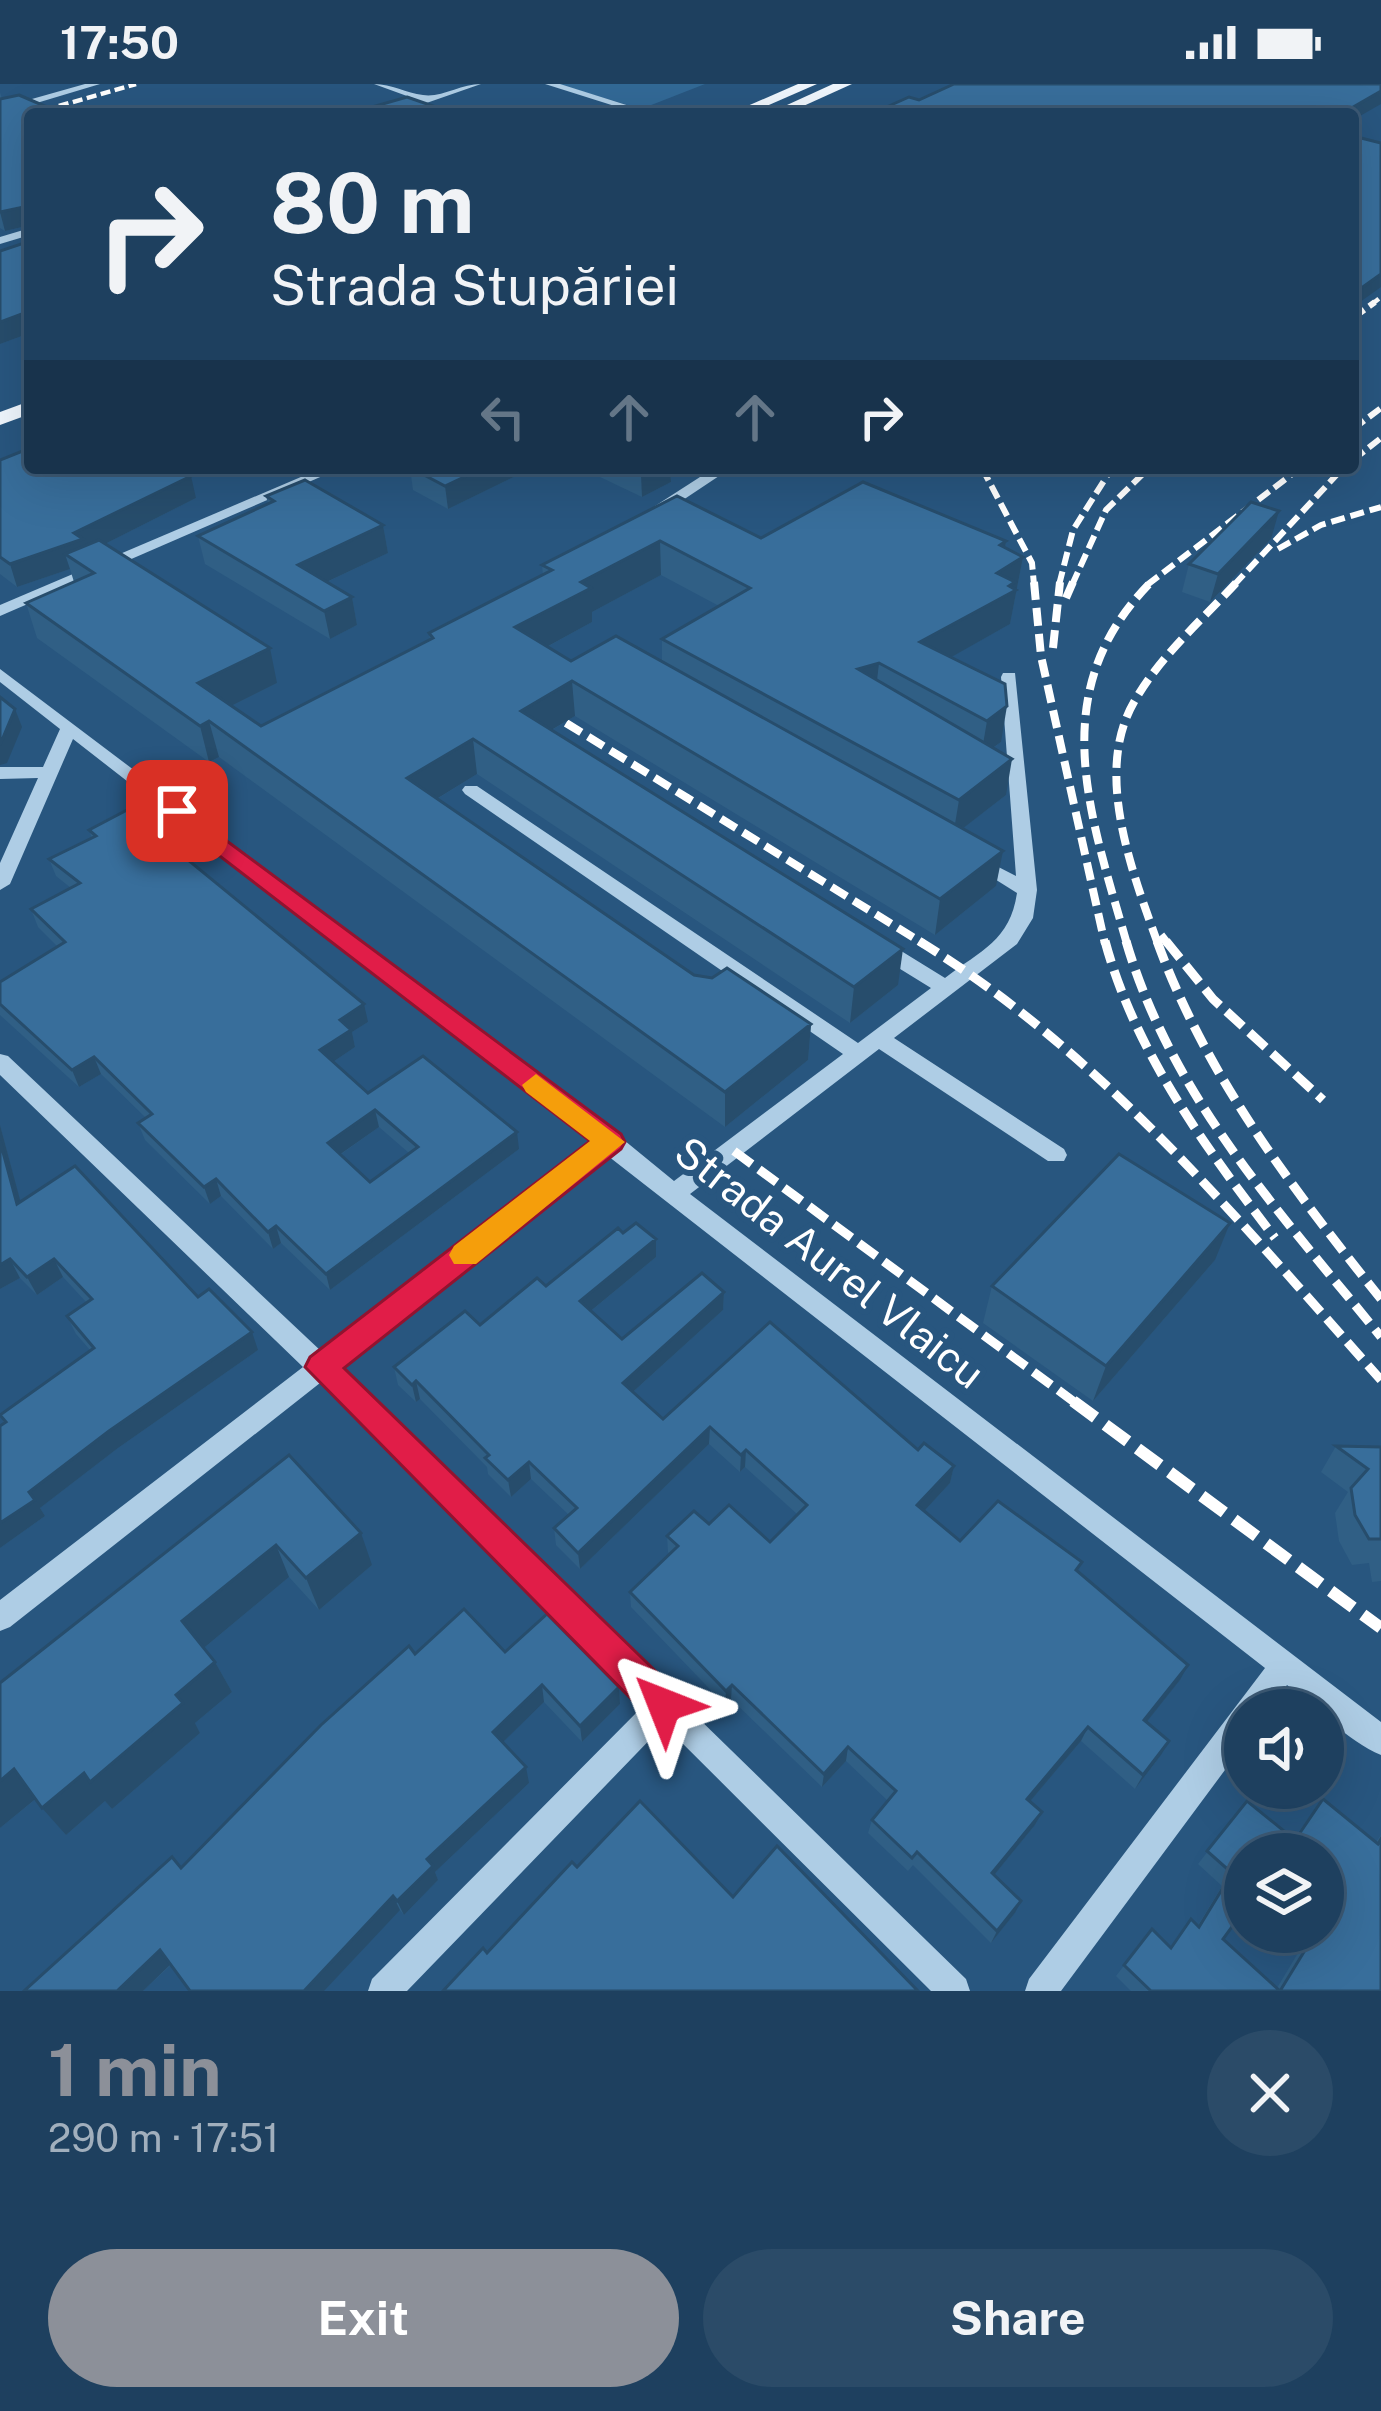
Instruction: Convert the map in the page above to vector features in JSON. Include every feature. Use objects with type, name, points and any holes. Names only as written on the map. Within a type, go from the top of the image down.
[{"type":"main road","points":[[751,108],[810,84]]},
{"type":"main road","points":[[787,108],[845,84]]},
{"type":"street","points":[[0,111],[94,84]]},
{"type":"street","points":[[379,84],[427,100]]},
{"type":"street","points":[[403,108],[476,84]]},
{"type":"street","points":[[550,84],[630,108]]},
{"type":"street","points":[[0,611],[320,474]]},
{"type":"street","points":[[652,513],[719,474]]},
{"type":"street","name":"Strada Aurel Vlaicu","points":[[0,674],[1381,1740]]},
{"type":"street","points":[[676,1192],[1010,939],[1023,918],[1027,890],[1009,784],[1009,676]]},
{"type":"street","points":[[0,884],[45,772],[69,729]]},
{"type":"street","points":[[0,772],[45,772]]},
{"type":"street","points":[[472,790],[856,1052]]},
{"type":"street","points":[[965,856],[1027,890]]},
{"type":"street","points":[[866,939],[944,987]]},
{"type":"street","points":[[877,1037],[1056,1155]]},
{"type":"street","points":[[0,1062],[321,1367],[954,1991]]},
{"type":"street","points":[[0,1618],[610,1142]]},
{"type":"street","points":[[1267,1689],[1285,1664]]},
{"type":"street","points":[[384,1991],[664,1705]]},
{"type":"street","points":[[1041,1991],[1224,1746]]},
{"type":"shaded area","points":[[557,84],[705,84],[638,108]]},
{"type":"building","points":[[954,84],[1381,84],[1381,91],[1351,108],[884,108],[909,97],[919,100]]},
{"type":"building","points":[[19,95],[49,108],[24,108],[24,207],[0,212],[0,99]]},
{"type":"building","points":[[407,97],[439,108],[368,108]]},
{"type":"building","points":[[1359,138],[1381,143],[1381,274],[1359,290]]},
{"type":"building","points":[[24,243],[24,313],[0,322],[0,251]]},
{"type":"building","points":[[24,450],[24,474],[191,476],[74,533],[83,539],[10,564],[0,557],[0,460]]},
{"type":"building","points":[[422,474],[470,474],[445,486]]},
{"type":"building","points":[[305,480],[383,525],[298,565],[352,597],[324,611],[198,536],[274,501],[266,496]]},
{"type":"building","points":[[863,482],[1006,541],[1000,545],[1023,557],[997,573],[1015,582],[1009,586],[1016,590],[920,642],[1005,684],[1007,706],[987,721],[879,663],[858,669],[1012,759],[959,800],[662,639],[750,588],[660,541],[581,582],[591,588],[515,627],[571,661],[616,636],[1003,851],[940,899],[572,681],[521,711],[903,949],[854,987],[473,739],[407,778],[694,975],[712,978],[727,968],[811,1024],[725,1092],[209,721],[200,726],[26,603],[94,573],[65,554],[99,540],[270,648],[198,683],[261,726],[433,638],[429,633],[552,570],[542,565],[677,496],[761,538]]},
{"type":"building","points":[[1251,502],[1279,511],[1218,574],[1189,564]]},
{"type":"building","points":[[0,697],[15,709],[0,745]]},
{"type":"building","points":[[127,810],[364,1004],[340,1020],[351,1030],[320,1050],[368,1093],[423,1056],[517,1132],[326,1274],[276,1226],[268,1232],[216,1179],[204,1187],[138,1123],[152,1114],[94,1057],[72,1070],[0,1004],[0,982],[65,942],[31,909],[80,883],[49,859],[96,836],[89,830]],"holes":[[[375,1110],[418,1147],[370,1182],[328,1143]]]},
{"type":"building","points":[[0,1141],[17,1204],[75,1166],[198,1297],[209,1289],[252,1332],[109,1431],[29,1492],[35,1500],[0,1523],[0,1426],[6,1422],[0,1415],[94,1348],[67,1316],[92,1299],[54,1259],[27,1277],[10,1259],[0,1265]]},
{"type":"building","points":[[1119,1154],[1230,1223],[1106,1366],[992,1286]]},
{"type":"building","points":[[636,1223],[656,1239],[580,1301],[622,1339],[702,1273],[724,1292],[623,1383],[663,1419],[770,1322],[918,1450],[924,1443],[954,1466],[917,1505],[960,1541],[998,1501],[1082,1562],[1076,1570],[1188,1665],[1144,1720],[1169,1741],[1143,1775],[1088,1727],[1027,1799],[1042,1812],[992,1873],[1021,1901],[997,1931],[917,1852],[912,1858],[872,1820],[896,1791],[848,1747],[824,1774],[732,1685],[726,1691],[630,1592],[678,1546],[667,1536],[694,1511],[709,1524],[729,1505],[770,1542],[807,1505],[746,1450],[741,1455],[710,1427],[578,1553],[554,1528],[577,1508],[529,1462],[508,1480],[416,1381],[412,1385],[394,1367],[465,1311],[480,1325],[537,1278],[546,1286],[618,1228],[623,1233]]},
{"type":"building","points":[[1336,1446],[1381,1447],[1381,1539],[1369,1539],[1355,1515],[1351,1488],[1368,1469]]},
{"type":"building","points":[[289,1455],[361,1533],[306,1578],[276,1545],[182,1621],[215,1662],[176,1695],[183,1703],[90,1782],[84,1773],[42,1808],[14,1769],[0,1781],[0,1683]]},
{"type":"building","points":[[464,1609],[505,1652],[547,1614],[619,1687],[580,1726],[542,1685],[493,1732],[526,1767],[427,1859],[433,1866],[397,1901],[393,1896],[304,1991],[190,1991],[160,1950],[117,1991],[24,1991],[172,1857],[181,1868],[321,1725],[409,1646],[415,1654]]},
{"type":"building","points":[[640,1801],[733,1897],[777,1846],[918,1991],[443,1991],[483,1948],[487,1953],[572,1862],[577,1867]]},
{"type":"building","points":[[1241,1809],[1257,1809],[1286,1833],[1224,1833],[1224,1866],[1207,1851]]},
{"type":"building","points":[[1316,1809],[1335,1809],[1378,1844],[1381,1839],[1381,1991],[1280,1991],[1303,1953],[1344,1953],[1344,1833],[1300,1833]]},
{"type":"building","points":[[1224,1886],[1224,1953],[1238,1953],[1280,1991],[1151,1991],[1124,1965],[1152,1929],[1171,1948],[1191,1919],[1199,1927]]},
{"type":"railway","points":[[52,108],[136,84]]},
{"type":"railway","points":[[1372,304],[1381,297]]},
{"type":"railway","points":[[1359,314],[1372,304]]},
{"type":"railway","points":[[1359,424],[1381,408]]},
{"type":"railway","points":[[1359,455],[1381,438]]},
{"type":"railway","points":[[985,474],[1032,563],[1034,585]]},
{"type":"railway","points":[[1059,585],[1073,530],[1108,474]]},
{"type":"railway","points":[[1072,585],[1106,510],[1143,474]]},
{"type":"railway","points":[[1147,585],[1292,474]]},
{"type":"railway","points":[[1234,585],[1337,474]]},
{"type":"railway","points":[[1278,549],[1321,525],[1381,507]]},
{"type":"railway","points":[[1034,582],[1041,656],[1105,944]]},
{"type":"railway","points":[[1053,648],[1060,582]]},
{"type":"railway","points":[[1066,598],[1073,582]]},
{"type":"railway","points":[[1127,943],[1090,801],[1086,710],[1096,666],[1117,624],[1151,582]]},
{"type":"railway","points":[[1158,944],[1121,823],[1117,760],[1122,730],[1156,669],[1237,582]]},
{"type":"railway","points":[[566,723],[924,944]]},
{"type":"railway","points":[[1161,935],[1168,944]]},
{"type":"railway","points":[[919,941],[986,986],[1109,1088],[1221,1201],[1381,1380]]},
{"type":"railway","points":[[1105,941],[1135,1022],[1175,1097],[1275,1238]]},
{"type":"railway","points":[[1157,941],[1200,1038],[1254,1129],[1381,1299]]},
{"type":"railway","points":[[1166,941],[1213,999],[1323,1100]]},
{"type":"railway","points":[[1127,943],[1146,998],[1200,1102],[1268,1198],[1381,1337]]},
{"type":"railway","points":[[734,1151],[1077,1404]]},
{"type":"railway","points":[[1073,1401],[1381,1628]]},
{"type":"slow traffic","points":[[465,1255],[610,1142],[536,1085]]},
{"type":"route","points":[[177,811],[610,1142],[321,1367],[664,1705]]}]
